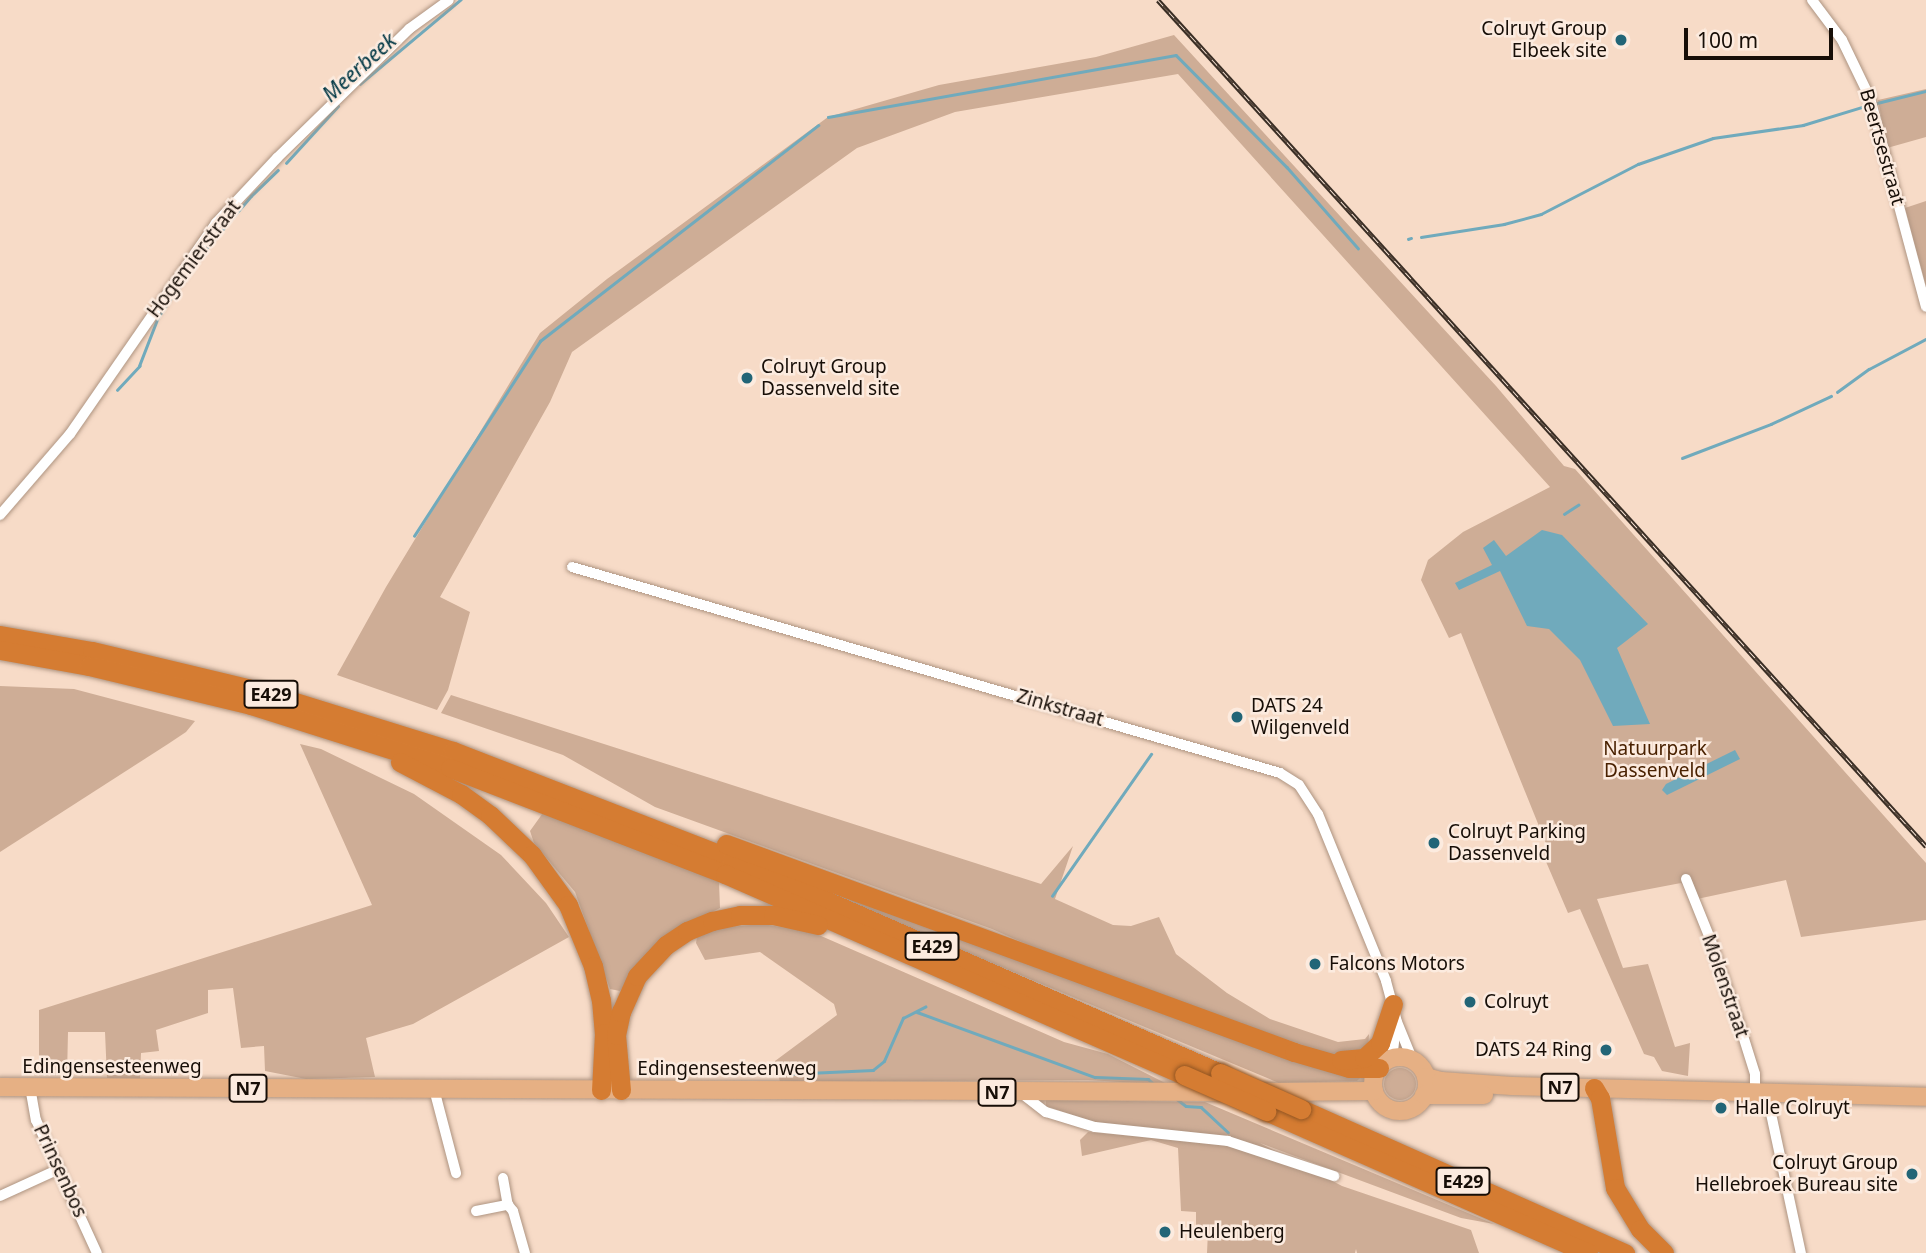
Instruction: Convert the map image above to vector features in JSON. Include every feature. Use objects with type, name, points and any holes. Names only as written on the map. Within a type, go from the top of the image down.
[{"type":"highway","name":"E429","points":[[0,635],[128,659],[256,690],[453,751],[644,823],[1220,1073],[1625,1253]]},
{"type":"highway","name":"E429","points":[[0,650],[160,682],[356,737],[565,810],[726,874],[1588,1253]]},
{"type":"highway","points":[[356,737],[461,794],[490,815],[532,855],[554,884],[583,936],[596,977],[611,1090]]},
{"type":"highway","points":[[644,823],[667,822],[1324,1060],[1349,1068],[1385,1063]]},
{"type":"highway","points":[[611,1090],[616,1035],[627,995],[650,960],[687,931],[712,921],[740,915],[773,915],[863,934]]},
{"type":"highway","points":[[1324,1060],[1353,1061],[1364,1058],[1373,1051],[1395,1013]]},
{"type":"highway","points":[[1603,1095],[1611,1108],[1608,1162],[1615,1188],[1628,1213],[1664,1253]]},
{"type":"main road","points":[[1374,1091],[1385,1063],[1413,1061],[1426,1077],[1424,1095]]},
{"type":"main road","name":"N7","points":[[1426,1077],[1441,1081],[1603,1095]]},
{"type":"main road","name":"Edingensesteenweg","points":[[0,1087],[1374,1091]]},
{"type":"main road","name":"N7","points":[[1374,1091],[1383,1104],[1398,1111],[1414,1107],[1424,1095],[1738,1097],[1761,1094],[1926,1097]]},
{"type":"street","name":"Hogemierstraat","points":[[0,515],[70,435],[216,222],[277,158],[409,29],[449,0]]},
{"type":"street","name":"Beertsestraat","points":[[1812,0],[1842,40],[1870,98],[1926,307]]},
{"type":"street","name":"Zinkstraat","points":[[572,567],[1280,773],[1299,785],[1318,814],[1413,1061]]},
{"type":"street","name":"Molenstraat","points":[[1685,880],[1711,941],[1755,1074],[1801,1253]]},
{"type":"street","name":"Zinkstraat","points":[[1385,1063],[1395,1013]]},
{"type":"street","name":"Prinsenbos","points":[[30,1087],[36,1119],[97,1253]]},
{"type":"street","points":[[434,1089],[456,1173]]},
{"type":"street","points":[[1020,1092],[1046,1112],[1095,1127],[1228,1141],[1334,1176]]},
{"type":"street","points":[[0,1196],[59,1169]]},
{"type":"street","points":[[503,1178],[508,1205],[513,1211],[525,1253]]},
{"type":"street","points":[[476,1211],[508,1205]]},
{"type":"green space","name":"Natuurpark Dassenveld","points":[[1174,35],[1496,386],[1564,466],[1575,469],[1926,863],[1926,920],[1801,937],[1786,880],[1697,899],[1681,883],[1597,899],[1623,968],[1648,964],[1675,1047],[1690,1043],[1688,1076],[1662,1071],[1654,1057],[1644,1054],[1580,909],[1568,913],[1541,850],[1547,846],[1461,633],[1449,638],[1421,580],[1428,560],[1463,532],[1550,487],[1178,74],[955,112],[857,148],[572,352],[550,402],[440,597],[470,612],[448,690],[437,710],[337,675],[386,587],[540,333],[607,279],[828,117],[939,85],[1096,57]]},
{"type":"green space","points":[[1926,89],[1926,137],[1887,148],[1878,100]]},
{"type":"green space","points":[[1926,201],[1926,286],[1905,208]]},
{"type":"green space","points":[[0,686],[74,689],[195,721],[186,732],[0,852]]},
{"type":"green space","points":[[451,695],[1041,884],[1073,846],[1055,899],[1113,925],[1131,926],[1159,917],[1176,954],[1227,993],[1270,1019],[1338,1042],[1365,1039],[1369,1034],[1368,1050],[1332,1055],[1088,971],[992,929],[655,807],[563,755],[441,713]]},
{"type":"green space","points":[[300,744],[321,749],[414,794],[501,855],[546,903],[569,937],[413,1024],[366,1038],[375,1077],[306,1079],[265,1071],[264,1046],[241,1048],[233,988],[208,990],[208,1013],[156,1030],[159,1051],[141,1053],[140,1079],[107,1078],[105,1032],[68,1032],[67,1076],[39,1076],[39,1010],[372,905]]},
{"type":"green space","points":[[545,810],[719,882],[720,908],[660,939],[620,991],[610,989],[575,892],[534,843],[530,831]]},
{"type":"green space","points":[[790,879],[1364,1074],[1357,1081],[1279,1083]]},
{"type":"green space","points":[[762,924],[812,932],[1064,1042],[1108,1054],[1169,1085],[1088,1080],[780,1082],[775,1061],[837,1015],[834,1004],[760,952],[705,960],[696,943],[697,937],[717,928]]},
{"type":"green space","points":[[1400,1068],[1412,1072],[1416,1084],[1412,1096],[1400,1100],[1388,1096],[1384,1084],[1388,1072]]},
{"type":"green space","points":[[1046,1100],[1205,1102],[1494,1224],[1461,1218],[1260,1143],[1342,1186],[1471,1230],[1479,1253],[1357,1253],[1356,1249],[1355,1253],[1207,1253],[1208,1231],[1196,1231],[1196,1212],[1181,1211],[1178,1148],[1151,1140],[1082,1156],[1080,1140],[1088,1132],[1134,1136],[1046,1106]]},
{"type":"water","points":[[1542,530],[1562,535],[1648,624],[1617,648],[1650,724],[1613,726],[1580,660],[1549,629],[1527,626],[1500,571],[1459,590],[1455,583],[1492,565],[1483,548],[1494,540],[1506,556]]},
{"type":"water","points":[[1735,750],[1740,759],[1667,795],[1662,790],[1666,784]]},
{"type":"waterway","name":"Meerbeek","points":[[360,84],[460,0]]},
{"type":"waterway","points":[[828,117],[1176,55],[1287,167],[1358,248]]},
{"type":"waterway","points":[[1877,103],[1926,91]]},
{"type":"waterway","name":"Meerbeek","points":[[286,163],[338,106]]},
{"type":"waterway","points":[[1421,237],[1504,224],[1541,214],[1638,164],[1713,138],[1803,125],[1865,106]]},
{"type":"waterway","points":[[414,536],[540,341],[818,125]]},
{"type":"waterway","name":"Meerbeek","points":[[204,251],[251,196],[278,170]]},
{"type":"waterway","name":"Meerbeek","points":[[117,390],[139,366],[158,317],[194,265]]},
{"type":"waterway","points":[[1837,392],[1869,369],[1926,339]]},
{"type":"waterway","points":[[1682,458],[1771,424],[1831,396]]},
{"type":"waterway","points":[[1564,514],[1578,505]]},
{"type":"waterway","points":[[1052,896],[1151,754]]},
{"type":"waterway","points":[[786,1074],[873,1070],[884,1061],[903,1018],[925,1007]]},
{"type":"waterway","points":[[917,1012],[1095,1077],[1148,1079],[1154,1084]]},
{"type":"waterway","points":[[1177,1099],[1186,1106],[1201,1107],[1228,1132]]},
{"type":"railway","points":[[1158,0],[1926,846]]},
{"type":"place","name":"Colruyt Group Elbeek site","points":[[1621,40]]},
{"type":"place","name":"Colruyt Group Dassenveld site","points":[[747,378]]},
{"type":"place","name":"DATS 24 Wilgenveld","points":[[1237,717]]},
{"type":"place","name":"Colruyt Parking Dassenveld","points":[[1434,843]]},
{"type":"place","name":"Falcons Motors","points":[[1315,964]]},
{"type":"place","name":"Colruyt","points":[[1470,1002]]},
{"type":"place","name":"DATS 24 Ring","points":[[1606,1050]]},
{"type":"place","name":"Halle Colruyt","points":[[1721,1108]]},
{"type":"place","name":"Colruyt Group Hellebroek Bureau site","points":[[1912,1174]]},
{"type":"place","name":"Heulenberg","points":[[1165,1232]]}]
